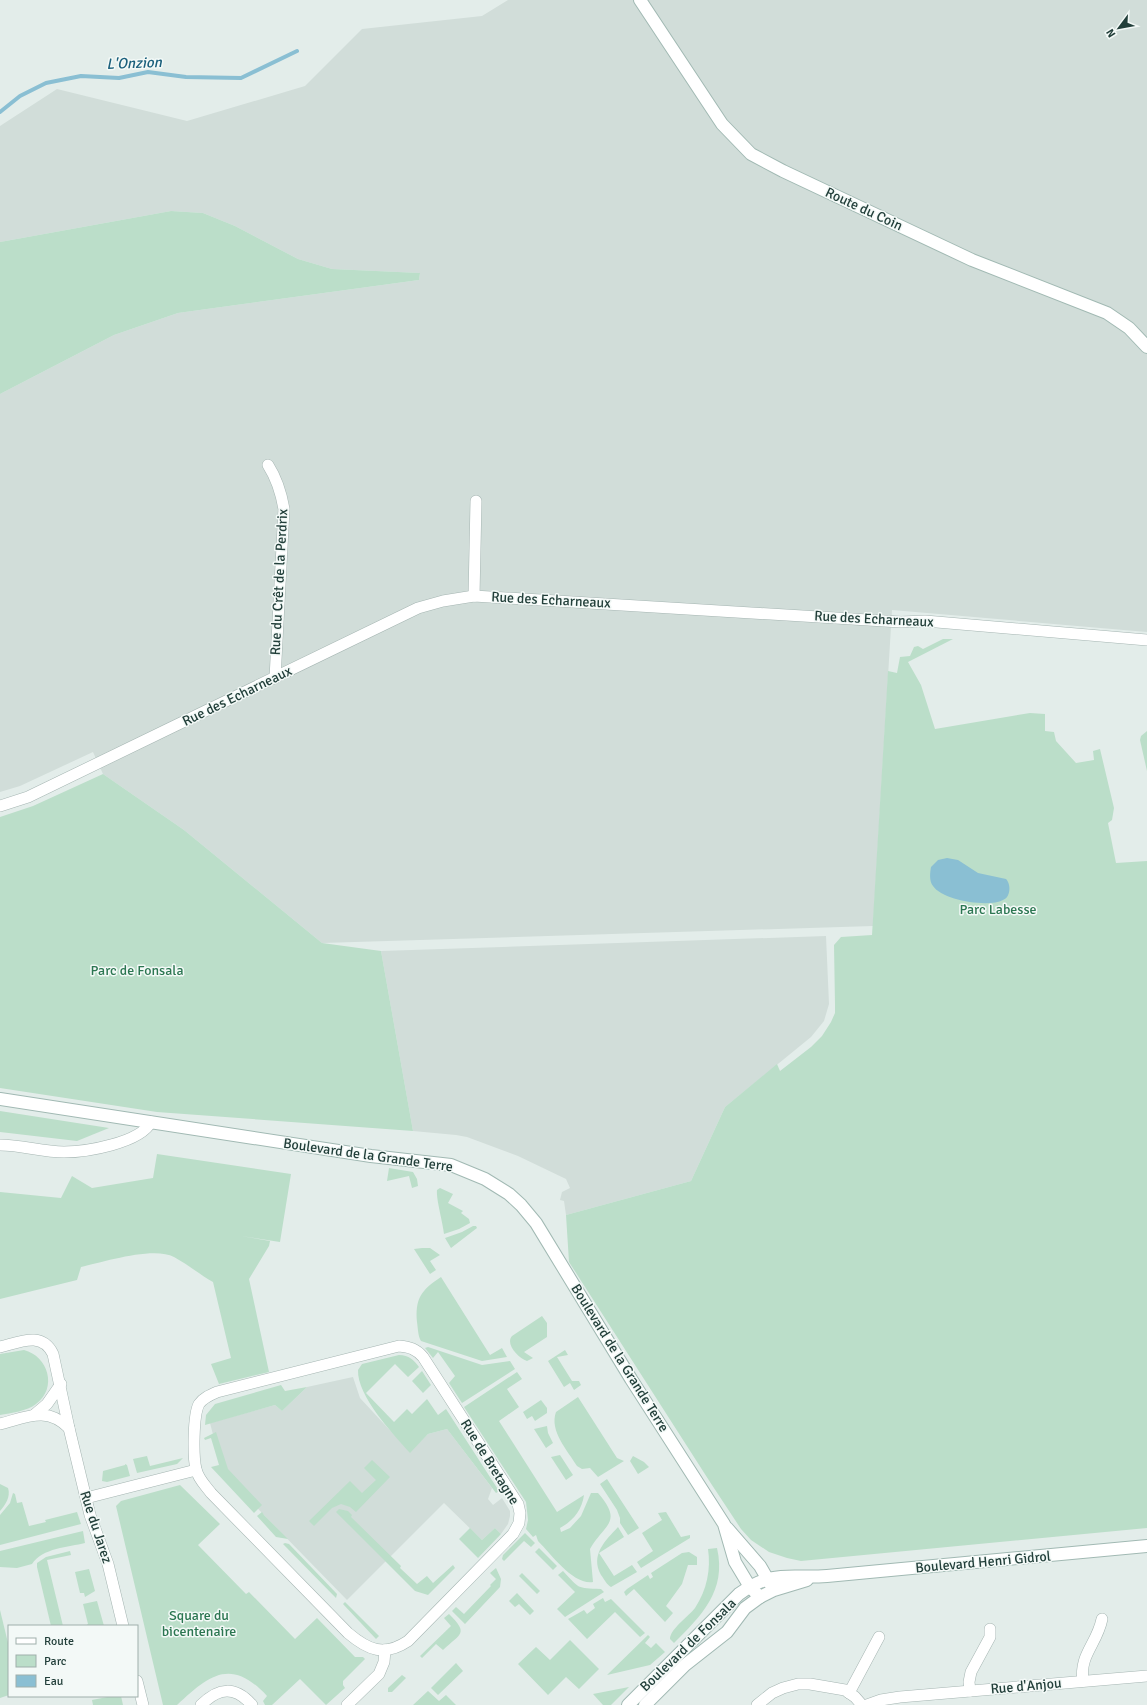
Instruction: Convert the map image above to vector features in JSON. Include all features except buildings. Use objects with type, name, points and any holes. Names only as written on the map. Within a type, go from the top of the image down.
[{"type":"street","name":"Route du Coin","points":[[640,0],[722,124],[751,154],[783,171],[972,260],[1107,313],[1129,328],[1147,347]]},
{"type":"street","name":"Rue du Crêt de la Perdrix","points":[[268,465],[276,477],[281,492],[284,509],[275,678]]},
{"type":"street","points":[[474,596],[476,501]]},
{"type":"street","name":"Rue des Echarneaux","points":[[0,806],[28,797],[418,608],[443,601],[474,596],[902,622],[925,621],[1147,640]]},
{"type":"street","name":"Boulevard de la Grande Terre","points":[[0,1099],[371,1156],[451,1165],[485,1179],[509,1194],[521,1205],[536,1223],[631,1379],[724,1524],[736,1562],[750,1587],[760,1597]]},
{"type":"street","points":[[0,1145],[13,1145],[64,1152],[78,1151],[128,1140],[147,1128],[150,1122]]},
{"type":"street","name":"Rue du Jarez","points":[[0,1347],[33,1340],[45,1342],[50,1346],[61,1384],[69,1428],[90,1515],[108,1564],[123,1625]]},
{"type":"street","name":"Rue de Bretagne","points":[[196,1470],[196,1413],[200,1404],[206,1397],[217,1392],[399,1346],[409,1347],[417,1351],[423,1357],[518,1504],[520,1513],[519,1523],[513,1534],[408,1641],[397,1648],[385,1650]]},
{"type":"street","points":[[34,1415],[47,1404],[61,1384]]},
{"type":"street","points":[[0,1424],[34,1415],[50,1415],[56,1417],[69,1428]]},
{"type":"street","points":[[86,1498],[196,1470],[211,1493],[348,1633],[361,1644],[385,1650],[384,1662],[379,1674],[347,1705]]},
{"type":"street","points":[[724,1524],[751,1555],[774,1590]]},
{"type":"street","name":"Boulevard Henri Gidrol","points":[[750,1587],[768,1579],[786,1576],[820,1577],[1147,1546]]},
{"type":"street","name":"Boulevard Henri Gidrol","points":[[760,1597],[774,1590],[820,1577]]},
{"type":"street","name":"Boulevard de Fonsala","points":[[628,1705],[725,1607],[750,1587]]},
{"type":"street","name":"Boulevard de Fonsala","points":[[645,1705],[685,1665],[727,1632],[745,1608],[760,1597]]},
{"type":"street","name":"Rue d'Anjou","points":[[1083,1681],[1082,1665],[1100,1629],[1102,1619]]},
{"type":"street","name":"Rue d'Anjou","points":[[970,1691],[969,1677],[990,1637],[990,1629]]},
{"type":"street","points":[[849,1693],[879,1637]]},
{"type":"street","name":"Rue d'Anjou","points":[[867,1705],[881,1700],[900,1697],[1147,1676]]},
{"type":"street","points":[[757,1705],[772,1693],[798,1684],[810,1684],[835,1688],[849,1693],[862,1705]]},
{"type":"street","points":[[138,1685],[143,1705]]},
{"type":"street","points":[[201,1705],[208,1698],[227,1690],[238,1693],[246,1698],[252,1705]]},
{"type":"shaded area","points":[[508,0],[1147,0],[1147,632],[892,610],[873,926],[322,943],[184,830],[103,774],[93,752],[20,786],[0,792],[0,394],[114,335],[178,313],[419,280],[420,273],[332,269],[298,259],[235,226],[203,213],[171,211],[0,242],[0,126],[57,89],[187,121],[305,86],[362,29],[482,16]]},
{"type":"shaded area","points":[[826,936],[829,1004],[824,1021],[811,1037],[725,1107],[691,1181],[566,1215],[564,1201],[560,1200],[562,1192],[570,1188],[566,1179],[518,1156],[467,1137],[413,1131],[381,951]]},
{"type":"shaded area","points":[[353,1377],[360,1398],[410,1452],[428,1434],[447,1429],[492,1488],[488,1499],[493,1505],[502,1498],[510,1511],[510,1516],[508,1524],[501,1534],[495,1528],[482,1540],[444,1503],[347,1600],[223,1473],[210,1423],[275,1405],[282,1411],[307,1387]]},
{"type":"green space","points":[[171,211],[203,213],[235,226],[298,259],[332,269],[420,273],[419,280],[178,313],[114,335],[0,394],[0,242]]},
{"type":"green space","name":"Parc Labesse","points":[[943,639],[953,639],[908,662],[921,685],[935,729],[1030,713],[1045,714],[1045,731],[1054,732],[1056,741],[1076,763],[1094,760],[1093,751],[1100,749],[1114,808],[1112,820],[1108,823],[1116,863],[1147,861],[1147,1528],[801,1561],[769,1552],[751,1540],[741,1529],[569,1262],[566,1215],[691,1181],[725,1107],[777,1064],[780,1071],[811,1047],[822,1036],[835,1013],[834,945],[841,937],[872,935],[888,671],[897,673],[900,657],[910,656],[914,647],[918,646],[923,649]]},
{"type":"green space","points":[[1147,731],[1147,771],[1140,740],[1141,736]]},
{"type":"green space","name":"Parc de Fonsala","points":[[103,774],[184,830],[322,943],[381,951],[413,1131],[157,1112],[0,1088],[0,817],[33,806]]},
{"type":"green space","points":[[0,1111],[109,1128],[77,1141],[0,1132]]},
{"type":"green space","points":[[157,1154],[291,1174],[280,1242],[241,1236],[270,1241],[269,1246],[249,1279],[269,1372],[219,1384],[211,1364],[231,1358],[213,1282],[174,1257],[165,1254],[154,1253],[128,1256],[81,1267],[77,1280],[0,1299],[0,1192],[61,1198],[72,1176],[92,1188],[153,1178]]},
{"type":"green space","points":[[389,1168],[413,1172],[417,1179],[418,1186],[412,1188],[409,1176],[387,1181]]},
{"type":"green space","points":[[440,1188],[453,1194],[448,1203],[463,1211],[461,1213],[469,1219],[470,1223],[459,1229],[444,1234],[437,1194],[437,1190]]},
{"type":"green space","points":[[476,1226],[477,1228],[451,1248],[445,1238]]},
{"type":"green space","points":[[430,1248],[440,1255],[430,1261],[436,1270],[430,1274],[414,1249]]},
{"type":"green space","points":[[441,1277],[490,1355],[502,1348],[507,1357],[482,1361],[421,1341],[417,1322],[418,1301],[424,1291]]},
{"type":"green space","points":[[542,1316],[547,1323],[547,1337],[524,1352],[533,1358],[527,1361],[516,1354],[511,1347],[510,1339],[512,1336]]},
{"type":"green space","points":[[428,1347],[482,1365],[510,1361],[515,1369],[462,1403],[449,1383],[455,1376],[438,1352],[433,1358],[425,1348]]},
{"type":"green space","points":[[24,1350],[32,1353],[44,1366],[48,1381],[47,1390],[36,1404],[19,1411],[0,1415],[0,1354]]},
{"type":"green space","points":[[565,1350],[568,1355],[557,1357],[572,1381],[579,1381],[581,1385],[574,1390],[570,1383],[564,1387],[548,1361]]},
{"type":"green space","points":[[399,1355],[411,1358],[419,1367],[408,1377],[395,1364],[366,1393],[394,1422],[407,1409],[412,1414],[427,1399],[438,1415],[446,1409],[499,1491],[496,1493],[447,1429],[428,1434],[410,1453],[377,1414],[363,1391],[359,1380],[358,1370],[362,1364]]},
{"type":"green space","points":[[422,1371],[431,1385],[423,1393],[412,1381]]},
{"type":"green space","points":[[517,1372],[522,1379],[507,1389],[519,1407],[499,1421],[557,1512],[584,1495],[579,1510],[569,1522],[560,1528],[561,1532],[570,1528],[581,1516],[591,1493],[598,1493],[610,1511],[611,1517],[609,1523],[590,1549],[593,1582],[585,1582],[570,1574],[538,1541],[536,1535],[533,1537],[526,1529],[528,1520],[526,1502],[464,1407]]},
{"type":"green space","points":[[281,1385],[285,1391],[307,1387],[282,1411],[275,1405],[205,1425],[206,1415],[215,1404]]},
{"type":"green space","points":[[578,1397],[617,1458],[624,1461],[598,1477],[590,1468],[582,1469],[577,1466],[560,1440],[555,1426],[556,1412]]},
{"type":"green space","points":[[541,1400],[547,1408],[547,1413],[535,1421],[532,1416],[527,1419],[523,1412]]},
{"type":"green space","points":[[547,1426],[548,1433],[553,1443],[546,1448],[534,1429]]},
{"type":"green space","points":[[216,1432],[228,1469],[262,1505],[254,1513],[211,1467],[219,1465],[211,1438],[205,1440],[204,1438]]},
{"type":"green space","points":[[560,1455],[573,1475],[566,1480],[551,1457]]},
{"type":"green space","points":[[147,1456],[150,1466],[183,1458],[177,1464],[137,1473],[133,1459]]},
{"type":"green space","points":[[633,1456],[644,1462],[649,1467],[638,1474],[630,1461]]},
{"type":"green space","points":[[372,1460],[390,1477],[356,1512],[350,1507],[341,1504],[332,1508],[314,1526],[309,1521],[350,1481],[362,1493],[376,1480],[364,1468]]},
{"type":"green space","points":[[125,1464],[127,1465],[130,1476],[107,1482],[102,1481],[103,1471]]},
{"type":"green space","points":[[607,1479],[639,1528],[628,1535],[620,1523],[617,1510],[600,1484]]},
{"type":"green space","points":[[0,1484],[8,1488],[9,1495],[0,1511]]},
{"type":"green space","name":"Square du bicentenaire","points":[[180,1485],[220,1524],[198,1545],[246,1594],[249,1592],[295,1639],[317,1618],[355,1657],[363,1657],[365,1659],[343,1681],[345,1688],[326,1705],[300,1679],[272,1705],[265,1705],[263,1701],[267,1696],[254,1684],[242,1677],[231,1674],[220,1675],[210,1679],[200,1685],[177,1705],[163,1705],[116,1506],[121,1501]]},
{"type":"green space","points":[[13,1493],[15,1494],[17,1503],[22,1502],[29,1526],[46,1522],[45,1520],[77,1512],[81,1524],[0,1545],[0,1515],[10,1503]]},
{"type":"green space","points":[[339,1509],[348,1511],[352,1515],[351,1517],[401,1566],[400,1568],[417,1584],[427,1576],[433,1583],[453,1565],[455,1568],[428,1595],[415,1591],[336,1512]]},
{"type":"green space","points":[[262,1512],[288,1539],[276,1537],[257,1516]]},
{"type":"green space","points":[[666,1512],[681,1537],[690,1535],[690,1538],[641,1568],[637,1562],[653,1551],[642,1533],[662,1520],[658,1513]]},
{"type":"green space","points":[[618,1527],[624,1537],[599,1553],[614,1576],[632,1565],[637,1572],[611,1587],[601,1575],[597,1561],[598,1555],[600,1549]]},
{"type":"green space","points":[[470,1528],[482,1540],[495,1528],[501,1534],[478,1558],[459,1539]]},
{"type":"green space","points":[[83,1531],[85,1543],[49,1551],[36,1559],[32,1564],[17,1568],[0,1567],[0,1551]]},
{"type":"green space","points":[[525,1533],[535,1543],[531,1547],[524,1541],[504,1561],[502,1559],[503,1555]]},
{"type":"green space","points":[[283,1544],[289,1544],[337,1594],[336,1598]]},
{"type":"green space","points":[[539,1548],[557,1566],[553,1570],[535,1552]]},
{"type":"green space","points":[[717,1548],[719,1563],[715,1590],[709,1602],[694,1623],[674,1643],[670,1639],[673,1631],[695,1608],[703,1594],[709,1564],[708,1549]]},
{"type":"green space","points":[[70,1551],[71,1555],[47,1560],[63,1625],[51,1625],[37,1567],[37,1563],[46,1557]]},
{"type":"green space","points":[[689,1552],[697,1557],[697,1565],[688,1565],[682,1584],[666,1606],[673,1613],[665,1622],[634,1589],[626,1596],[624,1592],[627,1589],[648,1575],[650,1579],[653,1577],[651,1573],[682,1553]]},
{"type":"green space","points":[[496,1568],[501,1579],[500,1587],[465,1624],[452,1611],[456,1607],[464,1614],[496,1579],[490,1573]]},
{"type":"green space","points":[[89,1569],[95,1591],[85,1597],[84,1593],[80,1593],[75,1572]]},
{"type":"green space","points":[[563,1571],[582,1588],[601,1589],[604,1592],[565,1617],[557,1609],[575,1592],[558,1575]]},
{"type":"green space","points":[[522,1573],[540,1591],[537,1594],[519,1576]]},
{"type":"green space","points":[[517,1593],[534,1611],[530,1615],[519,1604],[515,1607],[509,1601]]},
{"type":"green space","points":[[603,1598],[605,1602],[611,1599],[645,1633],[640,1637],[615,1612],[587,1639],[568,1619],[584,1610],[587,1614],[595,1608],[593,1604]]},
{"type":"green space","points":[[97,1601],[104,1625],[86,1625],[88,1624],[83,1604]]},
{"type":"green space","points":[[345,1602],[379,1636],[376,1639],[343,1604]]},
{"type":"green space","points":[[0,1610],[8,1643],[8,1695],[0,1698]]},
{"type":"green space","points":[[449,1614],[459,1626],[461,1630],[460,1633],[443,1650],[436,1644],[422,1658],[420,1656],[451,1626],[444,1618]]},
{"type":"green space","points":[[648,1635],[650,1637],[645,1643],[651,1648],[656,1643],[665,1652],[650,1665],[607,1675]]},
{"type":"green space","points":[[570,1640],[599,1669],[579,1689],[566,1677],[548,1695],[518,1664],[536,1647],[550,1660]]},
{"type":"green space","points":[[456,1663],[463,1671],[438,1695],[431,1688]]},
{"type":"green space","points":[[402,1675],[406,1678],[392,1692],[388,1692],[388,1688]]},
{"type":"green space","points":[[629,1687],[611,1705],[603,1705],[593,1694]]},
{"type":"green space","points":[[428,1691],[439,1701],[446,1695],[456,1705],[413,1705]]},
{"type":"green space","points":[[107,1697],[121,1697],[123,1705],[93,1705],[92,1700]]},
{"type":"water","points":[[947,858],[958,860],[978,873],[1006,879],[1009,884],[1008,896],[1003,900],[996,902],[977,903],[955,899],[938,891],[931,882],[931,867],[938,860]]},
{"type":"waterway","name":"L'Onzion","points":[[0,112],[20,96],[46,83],[81,76],[119,78],[148,72],[186,77],[241,78],[297,51]]}]
